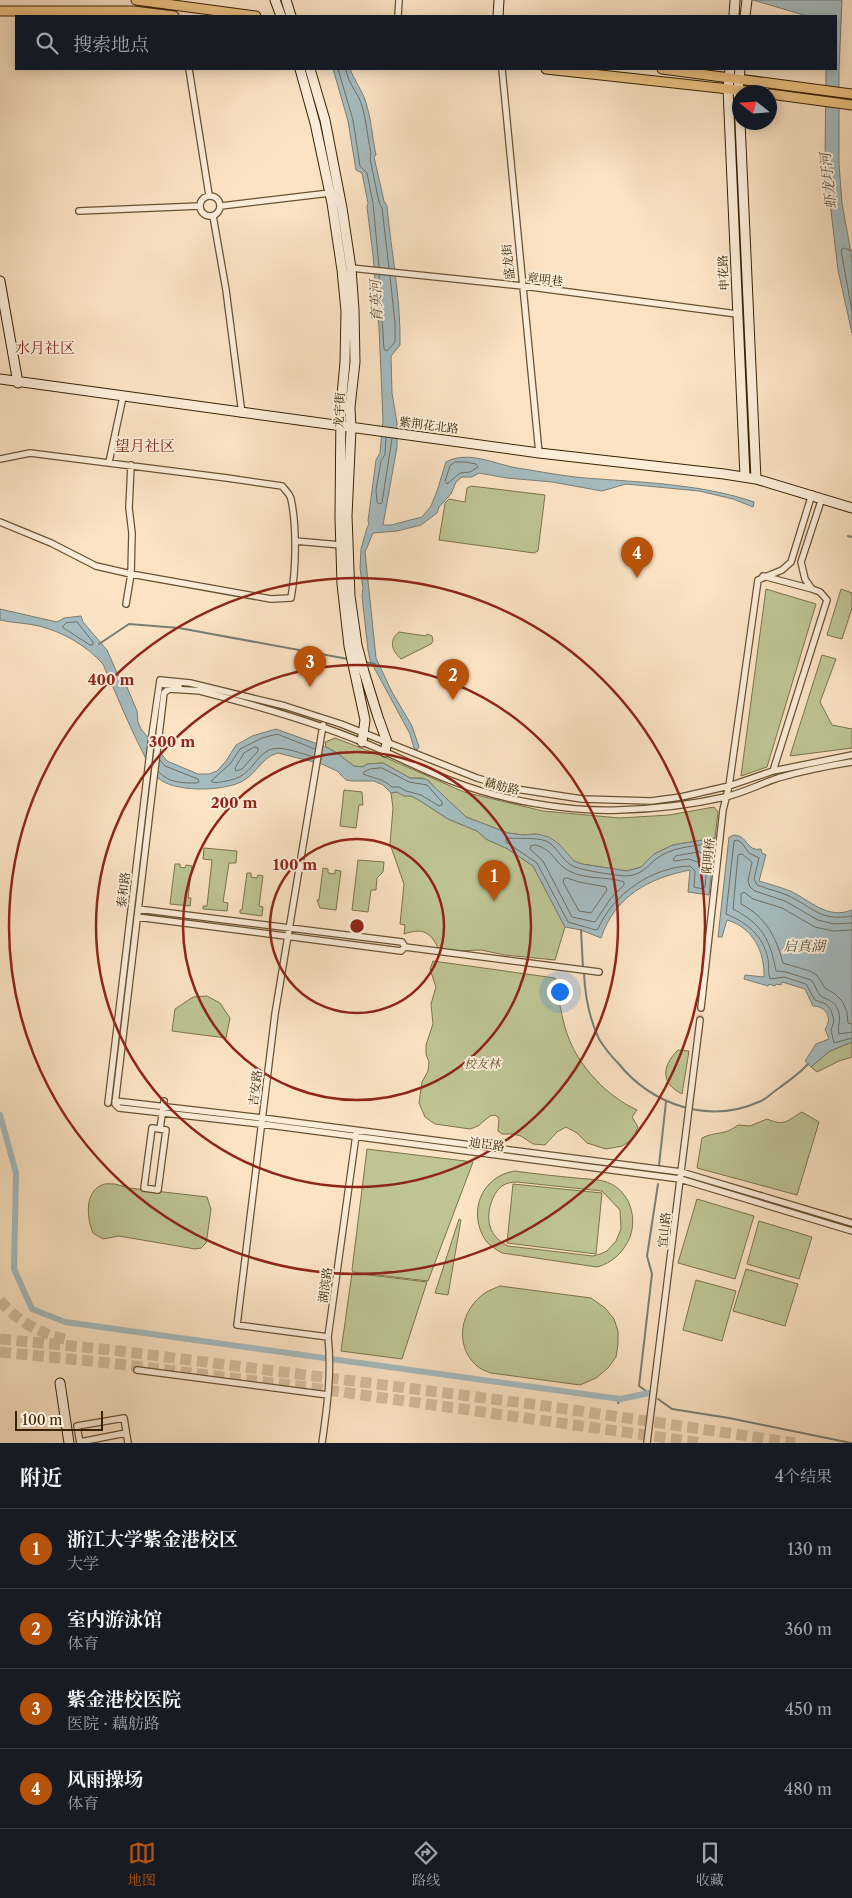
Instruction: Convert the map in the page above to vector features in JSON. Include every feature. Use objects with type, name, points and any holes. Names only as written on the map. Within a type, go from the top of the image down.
[{"type":"main road","points":[[136,0],[248,15]]},
{"type":"main road","points":[[275,0],[281,15]]},
{"type":"main road","points":[[286,0],[291,15]]},
{"type":"main road","points":[[498,15],[499,0]]},
{"type":"main road","points":[[734,15],[735,0]]},
{"type":"main road","points":[[745,15],[747,2]]},
{"type":"main road","points":[[0,11],[133,11],[166,15]]},
{"type":"main road","name":"龙宇街","points":[[300,70],[315,123],[330,193],[346,311],[341,427],[340,544],[342,584],[353,646],[364,672],[387,742],[386,752]]},
{"type":"main road","name":"龙宇街","points":[[310,70],[325,120],[342,208],[351,268],[355,362],[350,407],[351,429],[347,516],[354,672],[365,720],[363,737]]},
{"type":"main road","points":[[555,70],[732,89]]},
{"type":"main road","points":[[674,70],[733,75],[847,93]]},
{"type":"main road","points":[[777,95],[847,105]]},
{"type":"main road","name":"申花路","points":[[734,130],[737,314],[745,477]]},
{"type":"main road","name":"申花路","points":[[740,130],[756,478]]},
{"type":"main road","points":[[0,281],[18,383]]},
{"type":"main road","name":"紫荆花北路","points":[[0,379],[351,429],[756,478],[852,508]]},
{"type":"main road","points":[[60,1383],[69,1439]]},
{"type":"street","points":[[398,15],[399,0]]},
{"type":"street","points":[[189,70],[209,195]]},
{"type":"street","name":"盛龙街","points":[[502,70],[539,453]]},
{"type":"street","points":[[221,206],[330,193]]},
{"type":"street","points":[[200,206],[204,198],[209,195],[216,197],[221,206]]},
{"type":"street","points":[[78,211],[200,206]]},
{"type":"street","points":[[200,206],[204,214],[213,216]]},
{"type":"street","points":[[213,216],[221,206]]},
{"type":"street","points":[[213,216],[228,299],[242,414]]},
{"type":"street","name":"章明巷","points":[[351,268],[522,286],[737,314]]},
{"type":"street","points":[[109,462],[123,397]]},
{"type":"street","points":[[0,459],[30,453],[282,486],[291,497],[295,541],[295,578],[291,598],[271,599],[96,566],[51,543],[0,522]]},
{"type":"street","points":[[126,604],[131,574],[130,465]]},
{"type":"street","points":[[727,797],[758,580],[763,576],[782,570],[791,562],[812,494]]},
{"type":"street","points":[[812,589],[805,579],[801,562],[822,498]]},
{"type":"street","points":[[295,541],[340,544]]},
{"type":"street","points":[[763,576],[812,589],[820,592],[827,600],[773,771]]},
{"type":"street","name":"藕舫路","points":[[160,682],[274,710],[323,727],[387,742],[478,778],[516,789],[553,796],[582,799],[651,801],[729,786],[773,771],[852,755]]},
{"type":"street","name":"藕舫路","points":[[160,682],[190,683],[325,718],[363,737],[386,752],[466,786],[534,803],[617,810],[656,808],[727,797],[778,778],[852,762]]},
{"type":"street","name":"泰和路","points":[[108,1103],[156,739],[160,682]]},
{"type":"street","points":[[156,739],[164,693],[169,690],[202,691]]},
{"type":"street","name":"吉安路","points":[[325,718],[275,1014],[237,1325],[328,1338]]},
{"type":"street","name":"泰和路","points":[[115,1102],[138,908],[150,777],[156,739]]},
{"type":"street","name":"阳明桥","points":[[701,1008],[722,810],[727,797]]},
{"type":"street","points":[[138,908],[402,942],[405,947]]},
{"type":"street","points":[[137,917],[401,951],[405,947],[597,971]]},
{"type":"street","name":"宜山路","points":[[647,1443],[700,1020]]},
{"type":"street","name":"迪臣路","points":[[115,1102],[119,1108],[163,1107],[356,1133],[681,1172],[852,1223]]},
{"type":"street","points":[[160,1129],[163,1107]]},
{"type":"street","points":[[152,1128],[160,1129],[166,1130],[158,1190],[144,1188],[152,1128]]},
{"type":"street","name":"迪臣路","points":[[356,1133],[680,1180],[852,1231]]},
{"type":"street","name":"湖滨路","points":[[322,1443],[328,1395],[330,1354],[328,1338],[356,1133]]},
{"type":"street","points":[[137,1370],[328,1395]]},
{"type":"street","points":[[126,1434],[80,1443],[77,1426],[124,1418],[128,1443]]},
{"type":"street","points":[[69,1439],[78,1434]]},
{"type":"green space","points":[[471,486],[545,495],[538,551],[534,553],[439,540],[445,503],[449,499],[465,502],[467,488]]},
{"type":"green space","points":[[766,589],[816,604],[767,767],[741,776]]},
{"type":"green space","points":[[841,589],[852,593],[852,608],[842,639],[827,635]]},
{"type":"green space","points":[[399,632],[426,636],[427,634],[432,636],[433,641],[431,644],[401,659],[392,645],[394,638]]},
{"type":"green space","points":[[822,655],[836,659],[820,702],[832,725],[852,729],[852,748],[790,756]]},
{"type":"green space","points":[[335,738],[382,756],[464,792],[543,811],[620,818],[669,815],[714,807],[718,812],[715,838],[673,845],[654,854],[641,867],[627,871],[582,864],[574,861],[537,834],[508,833],[466,817],[438,792],[429,781],[423,778],[410,778],[383,763],[368,764],[362,767],[354,766],[326,747],[325,742]]},
{"type":"green space","points":[[344,790],[362,792],[363,805],[359,805],[356,828],[340,826]]},
{"type":"green space","points":[[398,792],[404,796],[411,796],[448,819],[477,831],[486,839],[508,849],[533,866],[565,927],[555,960],[505,955],[481,950],[457,951],[438,948],[432,938],[425,932],[416,931],[404,934],[405,925],[400,924],[404,884],[390,844],[393,808],[391,793]]},
{"type":"green space","points":[[204,848],[237,851],[236,863],[229,863],[223,902],[228,903],[227,911],[203,909],[203,906],[207,906],[212,860],[203,859]]},
{"type":"green space","points":[[358,860],[384,862],[383,872],[377,878],[376,890],[371,890],[368,912],[352,910]]},
{"type":"green space","points":[[175,864],[180,864],[180,867],[185,868],[186,865],[192,866],[188,898],[191,898],[190,906],[170,904]]},
{"type":"green space","points":[[323,868],[328,869],[328,873],[335,874],[335,870],[341,871],[336,910],[320,908],[317,900],[319,900]]},
{"type":"green space","points":[[247,873],[251,873],[251,877],[263,876],[259,906],[263,907],[262,916],[240,913]]},
{"type":"green space","name":"校友林","points":[[433,961],[555,978],[563,1021],[578,1056],[605,1089],[620,1101],[637,1110],[632,1117],[638,1127],[633,1139],[622,1146],[606,1149],[587,1143],[577,1133],[566,1127],[557,1132],[545,1145],[533,1144],[521,1136],[502,1134],[498,1131],[499,1118],[495,1115],[490,1116],[478,1126],[470,1129],[435,1124],[425,1117],[419,1103],[422,1082],[428,1071],[429,1062],[426,1054],[426,1045],[433,1024],[431,1004],[436,987],[430,969]]},
{"type":"green space","points":[[207,996],[220,1003],[230,1018],[226,1038],[172,1031],[175,1009],[193,997]]},
{"type":"green space","points":[[852,1042],[852,1057],[817,1072],[811,1067],[830,1051]]},
{"type":"green space","points":[[678,1050],[689,1051],[682,1094],[670,1085],[666,1074],[669,1062]]},
{"type":"green space","points":[[802,1112],[819,1122],[797,1195],[697,1168],[702,1138],[728,1131],[738,1125],[750,1126],[767,1119],[786,1122]]},
{"type":"green space","points":[[367,1149],[473,1162],[428,1281],[353,1272],[352,1270]]},
{"type":"green space","points":[[515,1171],[597,1180],[612,1184],[625,1196],[632,1211],[633,1220],[630,1237],[621,1252],[612,1260],[597,1267],[502,1253],[486,1241],[480,1230],[478,1208],[486,1188],[493,1180],[503,1174]],"holes":[[[517,1182],[602,1191],[620,1210],[621,1229],[616,1241],[607,1251],[600,1254],[593,1256],[508,1246],[497,1238],[491,1229],[489,1221],[491,1204],[498,1189],[507,1183]]]},
{"type":"green space","points":[[103,1184],[115,1184],[129,1188],[207,1197],[211,1209],[206,1243],[201,1248],[195,1249],[119,1236],[103,1239],[93,1233],[88,1214],[92,1193]]},
{"type":"green space","points":[[513,1184],[602,1193],[596,1254],[507,1243]]},
{"type":"green space","points":[[697,1199],[754,1216],[735,1279],[678,1263]]},
{"type":"green space","points":[[459,1219],[461,1220],[448,1295],[435,1293]]},
{"type":"green space","points":[[759,1221],[812,1237],[799,1279],[747,1264]]},
{"type":"green space","points":[[746,1269],[798,1284],[785,1326],[733,1311]]},
{"type":"green space","points":[[352,1273],[427,1282],[402,1359],[341,1351]]},
{"type":"green space","points":[[696,1280],[736,1291],[722,1341],[683,1330]]},
{"type":"green space","points":[[500,1286],[591,1298],[605,1308],[614,1319],[618,1331],[616,1357],[608,1368],[596,1378],[580,1385],[491,1373],[480,1368],[469,1357],[465,1348],[463,1328],[470,1308],[477,1300],[485,1293]]},
{"type":"water","name":"虾龙圩河","points":[[753,0],[842,0],[839,70],[839,164],[842,203],[852,259],[852,333],[838,270],[825,160],[826,70],[837,70],[837,15],[804,15]]},
{"type":"water","points":[[333,70],[350,70],[364,97],[370,118],[376,155],[374,157],[384,201],[387,206],[397,292],[400,345],[391,356],[392,393],[397,423],[397,447],[383,525],[391,525],[422,517],[431,506],[446,462],[463,457],[569,476],[697,488],[754,502],[753,507],[733,499],[699,491],[626,484],[602,491],[552,482],[507,478],[479,473],[472,477],[462,477],[456,482],[451,494],[439,507],[437,513],[421,525],[397,531],[373,533],[365,552],[376,658],[392,692],[412,726],[419,747],[417,750],[414,748],[410,734],[370,660],[362,596],[361,549],[369,524],[376,460],[380,453],[383,420],[379,327],[368,203],[362,173],[356,170],[348,121]]},
{"type":"water","points":[[0,609],[57,622],[64,618],[81,616],[83,622],[107,650],[117,673],[127,687],[137,711],[141,729],[167,761],[198,774],[209,774],[217,771],[236,745],[252,736],[276,729],[326,747],[354,766],[362,767],[368,764],[383,763],[410,778],[426,779],[466,817],[508,833],[537,834],[549,837],[559,844],[574,861],[582,864],[627,871],[641,867],[654,854],[673,845],[715,838],[709,895],[688,892],[690,870],[661,878],[635,891],[625,900],[607,923],[601,938],[581,930],[565,927],[533,866],[508,849],[486,839],[477,831],[448,819],[411,796],[404,796],[397,792],[391,793],[383,785],[374,781],[346,780],[337,771],[322,764],[278,753],[272,755],[248,777],[236,784],[218,788],[196,789],[165,783],[156,776],[150,767],[103,664],[97,657],[74,640],[57,632],[34,625],[0,620]]},
{"type":"water","name":"启真湖","points":[[734,835],[742,838],[753,848],[761,849],[762,853],[766,855],[759,881],[790,891],[827,911],[835,913],[852,910],[852,1042],[830,1051],[811,1067],[805,1061],[816,1044],[829,1039],[825,1029],[828,1017],[825,1010],[813,1006],[805,989],[782,982],[781,985],[769,984],[768,986],[744,979],[745,975],[764,977],[764,967],[755,941],[750,934],[736,923],[727,920],[722,937],[718,937],[729,837]]},
{"type":"waterway","points":[[848,536],[852,537]]},
{"type":"waterway","points":[[99,644],[129,624],[179,628],[348,659]]},
{"type":"waterway","points":[[365,662],[375,664]]},
{"type":"waterway","points":[[581,930],[583,968]]},
{"type":"waterway","points":[[584,973],[588,1006],[599,1039],[632,1078],[664,1100],[702,1111],[722,1111],[741,1108],[766,1098],[808,1064]]},
{"type":"waterway","points":[[659,1165],[666,1102]]},
{"type":"waterway","points":[[0,1115],[16,1173],[14,1269],[32,1309],[65,1322],[620,1399],[649,1393]]},
{"type":"waterway","points":[[649,1393],[639,1386],[652,1274],[647,1256],[658,1184]]},
{"type":"waterway","points":[[618,1403],[620,1399]]},
{"type":"waterway","points":[[658,1399],[672,1409],[729,1418],[851,1443]]},
{"type":"tunnel","points":[[700,1020],[701,1008]]},
{"type":"tunnel","points":[[0,1300],[22,1321],[40,1331],[68,1340]]},
{"type":"tunnel","points":[[0,1339],[112,1350],[539,1405],[795,1443]]},
{"type":"tunnel","points":[[0,1352],[306,1387],[702,1443]]},
{"type":"place","name":"风雨操场","points":[[637,578]]},
{"type":"place","name":"紫金港校医院","points":[[310,687]]},
{"type":"place","name":"室内游泳馆","points":[[453,700]]},
{"type":"place","name":"浙江大学紫金港校区","points":[[494,901]]},
{"type":"district","name":"水月社区","points":[[45,347]]},
{"type":"district","name":"望月社区","points":[[145,445]]},
{"type":"water label","name":"育英河","points":[[376,301]]}]
